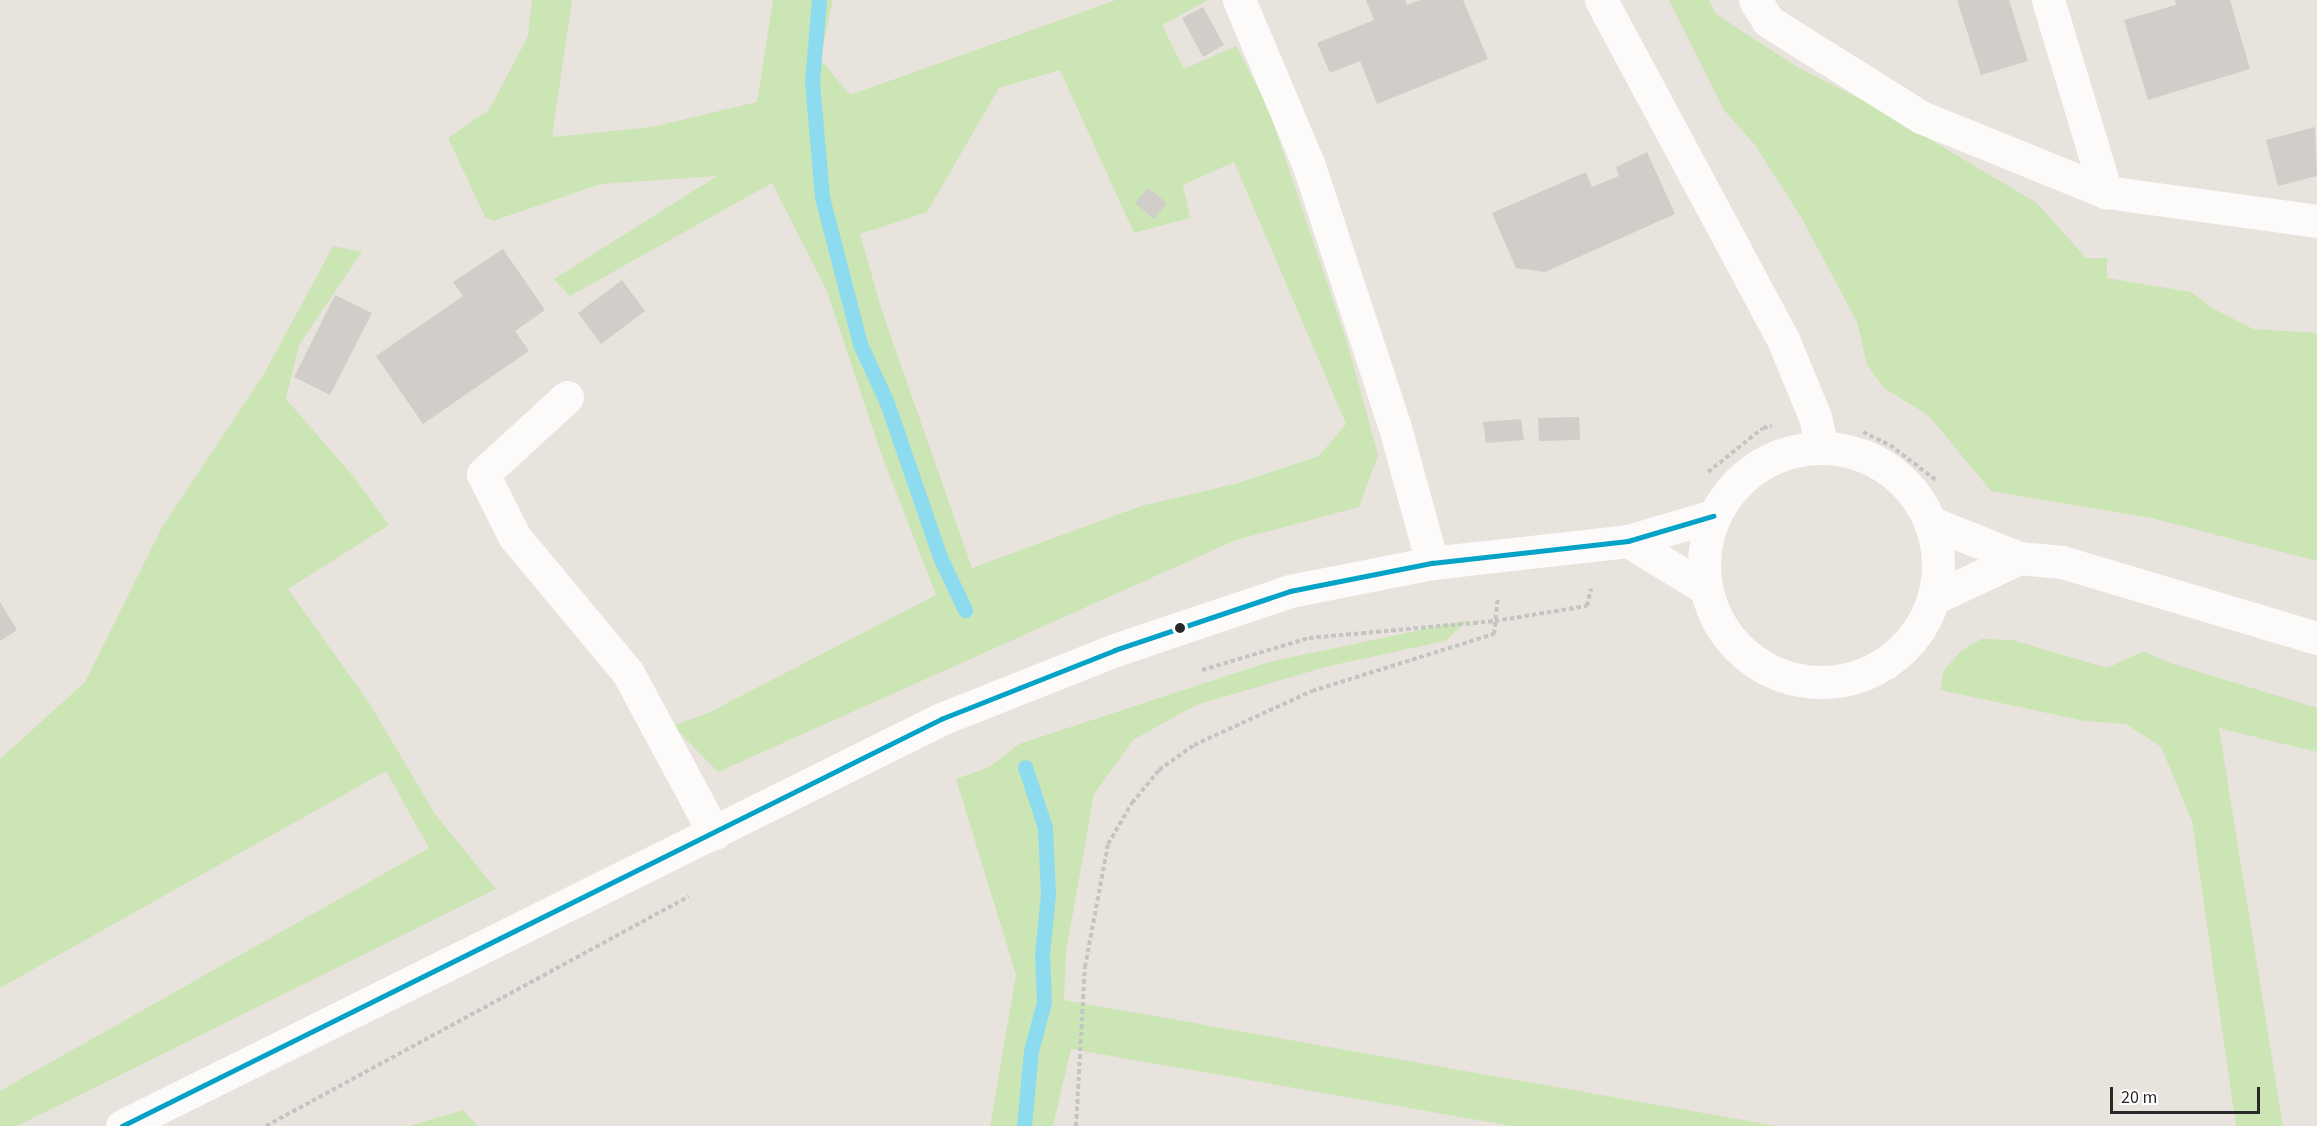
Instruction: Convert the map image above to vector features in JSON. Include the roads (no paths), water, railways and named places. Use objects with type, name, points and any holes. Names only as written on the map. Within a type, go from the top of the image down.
[{"type":"street","points":[[1239,0],[1308,163],[1394,424],[1432,562]]},
{"type":"street","points":[[1601,0],[1784,342],[1819,432],[1889,468],[1915,493],[1932,524],[1939,560],[1934,598],[1917,633],[1889,660],[1854,678],[1815,683],[1777,675],[1744,654],[1719,624],[1705,588],[1703,552],[1713,516],[1731,488],[1757,465],[1788,452],[1819,432]]},
{"type":"street","points":[[1755,0],[1768,21],[1921,117],[2106,192],[2317,221]]},
{"type":"street","points":[[2048,0],[2106,192]]},
{"type":"street","points":[[567,397],[483,474],[514,536],[628,673],[714,833]]},
{"type":"street","points":[[122,1126],[941,719],[1115,650],[1290,591],[1432,562],[1614,544],[1713,516]]},
{"type":"street","points":[[1932,524],[2019,558],[2062,562],[2317,638]]},
{"type":"street","points":[[1614,544],[1705,588]]},
{"type":"street","points":[[1934,598],[2019,558]]},
{"type":"waterway","points":[[819,0],[812,82],[822,197],[860,344],[887,403],[940,557],[965,610]]},
{"type":"waterway","points":[[1024,1126],[1031,1051],[1044,1002],[1042,954],[1048,894],[1045,827],[1025,767]]}]
